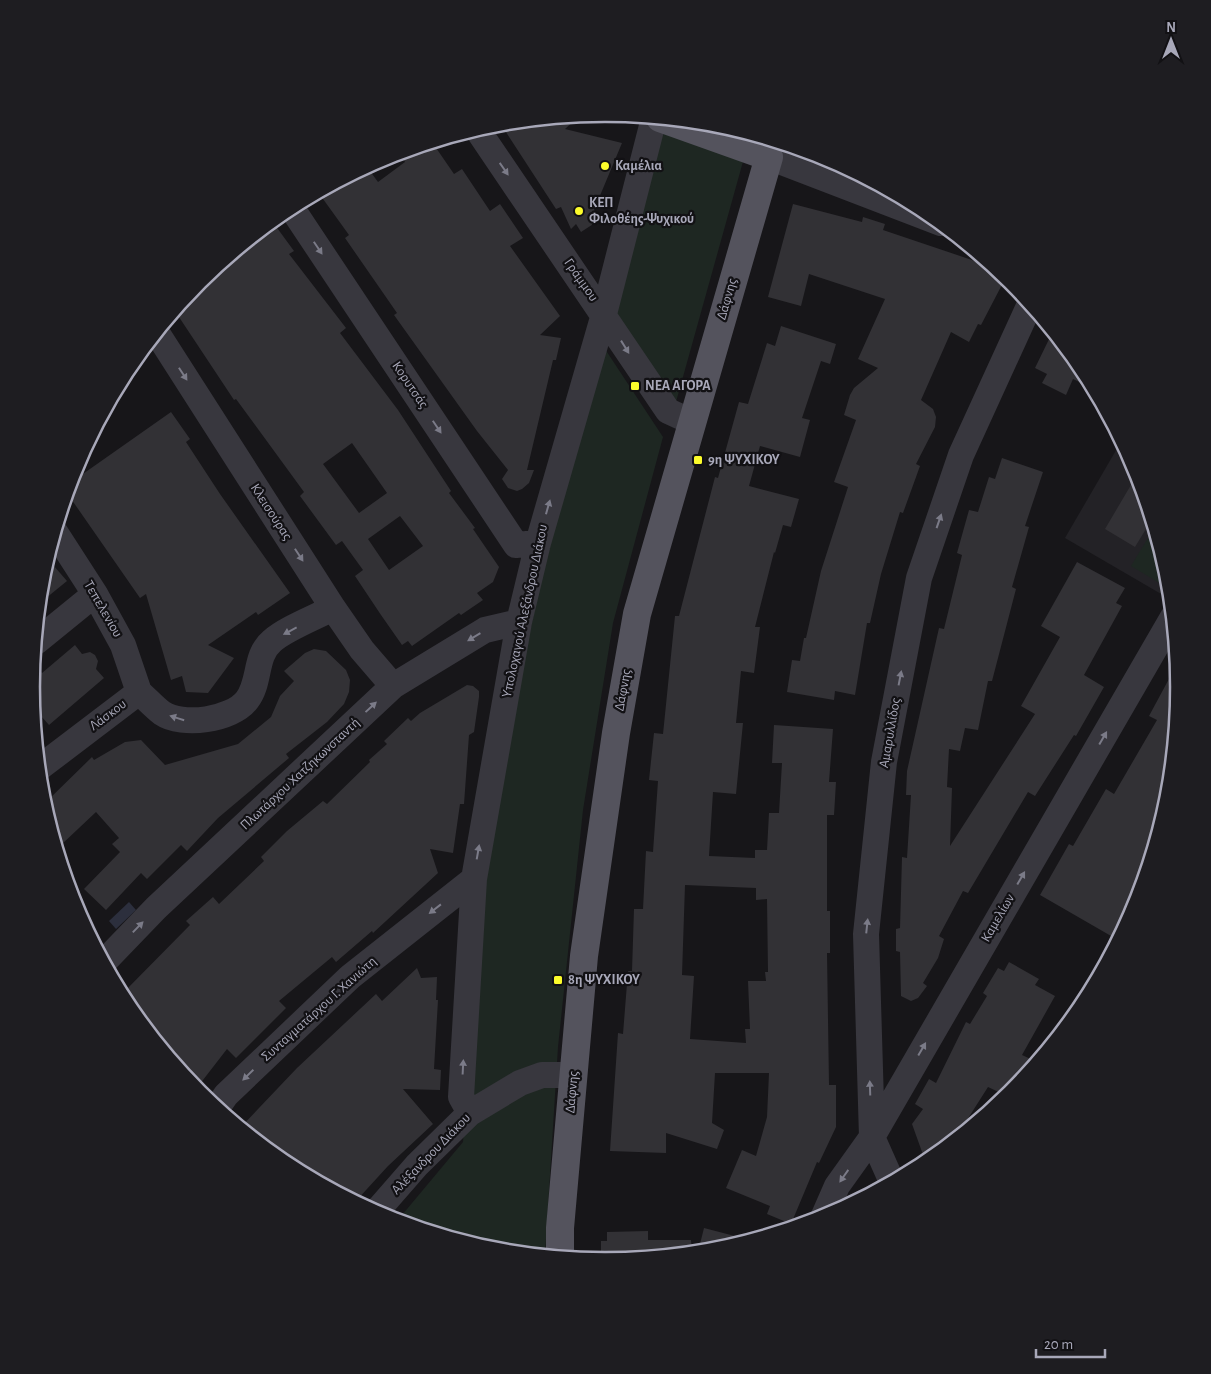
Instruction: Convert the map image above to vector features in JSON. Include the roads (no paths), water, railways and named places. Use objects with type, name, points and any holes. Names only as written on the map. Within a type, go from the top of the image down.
[{"type":"main road","points":[[703,130],[772,149]]},
{"type":"main road","name":"Δάφνης","points":[[560,1250],[560,1228],[584,956],[616,733],[637,614],[772,149]]},
{"type":"street","name":"Υπολοχαγού Αλεξάνδρου Διάκου","points":[[470,1113],[461,1097],[474,879],[520,622],[538,543],[604,314],[653,124]]},
{"type":"street","name":"Γράμμου","points":[[481,135],[604,314],[645,380],[668,411],[692,422]]},
{"type":"street","points":[[772,149],[901,205]]},
{"type":"street","name":"Κορυτσάς","points":[[296,214],[516,545],[538,543]]},
{"type":"street","name":"Αμαρυλλίδος","points":[[889,1176],[872,1137],[866,934],[884,762],[919,578],[961,455],[1027,310]]},
{"type":"street","name":"Κλεισούρας","points":[[161,339],[333,608],[362,650],[393,686]]},
{"type":"street","name":"Τεπελενίου","points":[[60,539],[95,594],[123,645],[139,692]]},
{"type":"street","points":[[42,637],[95,594]]},
{"type":"street","name":"Λάσκου","points":[[45,763],[139,692],[163,714],[190,722],[222,716],[247,701],[256,680],[262,653],[272,640],[333,608]]},
{"type":"street","name":"Πλωτάρχου Χατζηκωνσταντή","points":[[109,957],[156,908],[393,686],[485,630],[520,622]]},
{"type":"street","name":"Καμελίων","points":[[828,1206],[837,1186],[872,1137],[1167,627]]},
{"type":"street","name":"Συνταγματάρχου Γ. Χανιώτη","points":[[222,1101],[226,1095],[350,977],[474,879]]},
{"type":"street","name":"Αλέξανδρου Διάκου","points":[[382,1206],[417,1165],[470,1113],[520,1083],[542,1075],[573,1075]]},
{"type":"water","points":[[129,902],[136,910],[116,929],[109,921]]},
{"type":"place","name":"Καμέλια","points":[[605,166]]},
{"type":"place","name":"ΚΕΠ Φιλοθέης-Ψυχικού","points":[[579,211]]},
{"type":"place","name":"ΝΕΑ ΑΓΟΡΑ","points":[[635,386]]},
{"type":"place","name":"9η ΨΥΧΙΚΟΥ","points":[[698,460]]},
{"type":"place","name":"8η ΨΥΧΙΚΟΥ","points":[[558,980]]}]
